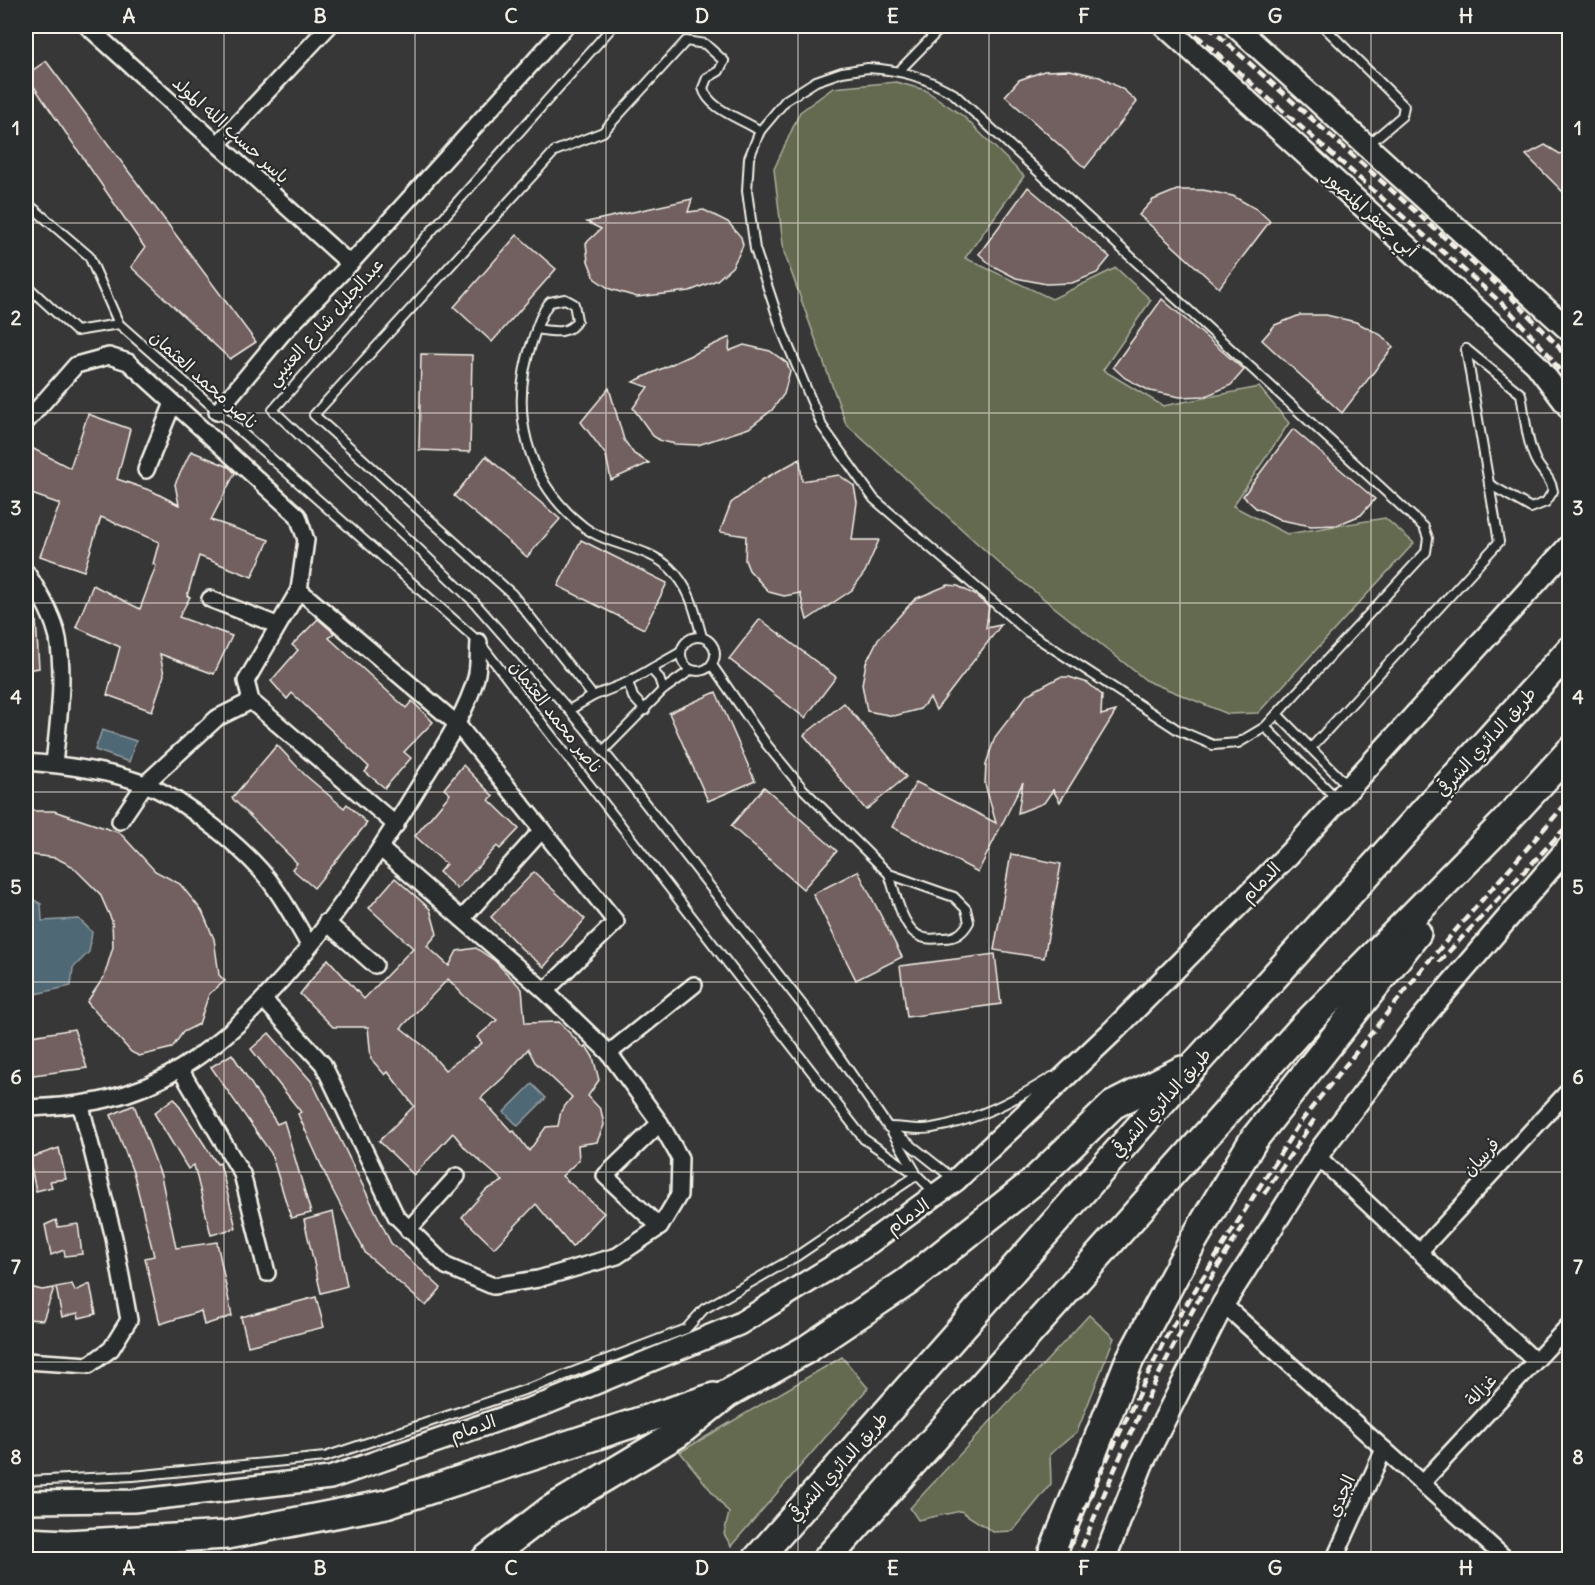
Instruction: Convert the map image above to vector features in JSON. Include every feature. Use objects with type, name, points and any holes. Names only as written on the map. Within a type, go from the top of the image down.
[{"type":"highway","name":"طريق الدائري الشرقي","points":[[756,1560],[1197,1062],[1569,650]]},
{"type":"highway","points":[[826,1560],[1302,1028],[1503,824],[1569,751]]},
{"type":"highway","points":[[1050,1560],[1129,1361],[1193,1241],[1254,1139],[1503,824]]},
{"type":"highway","points":[[485,1560],[550,1510],[677,1434],[727,1394],[807,1349],[907,1282],[1033,1182],[1113,1105],[1197,1062]]},
{"type":"highway","points":[[26,1542],[67,1544],[226,1535],[386,1504],[727,1394]]},
{"type":"street","name":"ياسر حسب الله المولد","points":[[87,26],[350,264]]},
{"type":"street","points":[[218,144],[329,26]]},
{"type":"street","name":"عبدالجليل شارع العتيبي","points":[[218,412],[282,334],[350,264],[566,26]]},
{"type":"street","name":"أبي جعفر المنصور","points":[[1165,26],[1536,364],[1569,409]]},
{"type":"street","points":[[1235,26],[1368,145],[1569,332]]},
{"type":"street","points":[[26,422],[76,364],[109,356],[128,362],[298,516],[306,540],[299,590],[246,681],[251,701],[396,825]]},
{"type":"street","points":[[146,470],[174,403]]},
{"type":"street","points":[[1550,566],[1569,536]]},
{"type":"street","name":"الدمام","points":[[26,1502],[133,1501],[330,1478],[547,1403],[739,1324],[861,1249],[956,1180],[1289,854],[1569,545]]},
{"type":"street","points":[[26,572],[37,588],[58,637],[60,697],[54,764]]},
{"type":"street","points":[[299,590],[457,724],[616,922],[545,991]]},
{"type":"street","points":[[210,599],[277,625]]},
{"type":"street","points":[[26,1108],[81,1106],[126,1095],[180,1069],[227,1035],[264,1000],[309,945],[381,849],[457,724],[476,677],[478,642]]},
{"type":"street","points":[[120,820],[145,784],[217,718],[251,701]]},
{"type":"street","points":[[26,762],[54,764],[111,774],[145,784],[187,808],[229,839],[273,885],[309,945]]},
{"type":"street","points":[[462,919],[542,830]]},
{"type":"street","points":[[1104,1560],[1142,1464],[1222,1304],[1317,1156],[1419,1022],[1569,845]]},
{"type":"street","points":[[264,1000],[323,1064],[396,1216],[446,1266],[493,1286],[538,1279],[617,1256],[660,1227],[679,1195],[680,1158],[660,1123],[609,1053],[545,991],[381,849]]},
{"type":"street","points":[[326,922],[375,965]]},
{"type":"street","points":[[609,1053],[694,986]]},
{"type":"street","points":[[180,1069],[242,1174],[267,1273]]},
{"type":"street","name":"فرسان","points":[[1420,1251],[1569,1089]]},
{"type":"street","points":[[26,1361],[89,1365],[111,1349],[129,1320],[114,1238],[81,1106]]},
{"type":"street","points":[[660,1123],[605,1176],[660,1227]]},
{"type":"street","points":[[1317,1156],[1535,1361]]},
{"type":"street","points":[[408,1230],[458,1176]]},
{"type":"street","points":[[1222,1304],[1507,1560]]},
{"type":"street","name":"غزالة","points":[[1422,1483],[1569,1324]]},
{"type":"street","name":"الجدي","points":[[1334,1560],[1384,1449]]},
{"type":"lane","name":"عبدالجليل شارع العتيبي","points":[[569,710],[474,602],[273,410],[614,26]]},
{"type":"lane","points":[[900,70],[943,26]]},
{"type":"lane","points":[[1323,26],[1404,106],[1402,116],[1368,145]]},
{"type":"lane","points":[[593,696],[512,594],[314,415],[555,151],[603,132],[686,41],[705,44],[724,61],[719,72],[707,78],[703,88],[713,106],[739,117],[760,131]]},
{"type":"lane","points":[[868,68],[900,70],[929,79],[954,94],[1424,527],[1428,538],[1426,552],[1265,727],[1238,743],[1213,745],[1178,730],[1028,632],[874,499],[822,426],[783,333],[755,249],[747,191],[749,158],[760,131],[786,100],[816,81],[842,72],[868,68]]},
{"type":"lane","name":"ناصر محمد العثمان","points":[[26,202],[89,256],[119,324],[478,642],[864,1139],[917,1175]]},
{"type":"lane","points":[[26,285],[76,331],[119,324]]},
{"type":"lane","points":[[536,329],[560,332],[571,328],[577,320],[574,304],[560,298],[550,302],[536,329],[525,360],[520,395],[524,434],[536,468],[555,500],[586,528],[653,556],[669,567],[691,597],[702,637],[715,648],[712,665],[767,745],[803,789],[889,874],[906,919],[915,934],[928,939],[951,938],[963,933],[969,922],[966,909],[954,897],[889,874]]},
{"type":"lane","points":[[1312,746],[1499,542],[1477,416],[1466,349],[1521,394],[1529,442],[1535,460],[1549,478],[1553,491],[1546,502],[1531,508],[1489,484]]},
{"type":"lane","points":[[702,637],[691,638],[681,652],[627,682],[593,696],[569,710],[811,1016],[888,1126],[956,1180]]},
{"type":"lane","points":[[681,652],[683,663],[691,670],[702,671],[712,665]]},
{"type":"lane","points":[[651,669],[659,678],[663,690]]},
{"type":"lane","points":[[603,752],[663,690],[691,670]]},
{"type":"lane","points":[[627,682],[633,697],[645,710]]},
{"type":"lane","points":[[1277,714],[1312,746],[1344,794]]},
{"type":"lane","points":[[1265,727],[1344,794]]},
{"type":"lane","points":[[888,1126],[930,1129],[978,1116],[1026,1093],[1082,1059]]},
{"type":"lane","name":"الدمام","points":[[26,1481],[133,1476],[325,1457],[539,1385],[686,1329],[704,1309],[797,1256],[917,1175],[888,1126]]},
{"type":"lane","points":[[917,1175],[938,1195]]},
{"type":"green space","points":[[896,82],[925,90],[963,116],[1024,176],[965,258],[1052,299],[1116,268],[1151,300],[1103,370],[1163,406],[1259,387],[1289,423],[1233,506],[1287,534],[1385,518],[1414,543],[1258,713],[1228,714],[1147,681],[1000,564],[846,424],[784,252],[774,169],[800,112],[833,88]]},
{"type":"green space","points":[[1089,1315],[1114,1338],[1077,1432],[1050,1454],[1051,1484],[1013,1531],[993,1532],[961,1511],[918,1520],[910,1508]]},
{"type":"green space","points":[[842,1357],[868,1388],[731,1546],[724,1534],[729,1513],[680,1452]]},
{"type":"water","points":[[102,730],[136,741],[129,762],[95,750]]},
{"type":"water","points":[[27,896],[41,904],[42,921],[79,919],[92,932],[89,952],[73,968],[71,986],[26,996]]},
{"type":"water","points":[[532,1084],[546,1098],[518,1126],[504,1112]]},
{"type":"building","points":[[46,61],[256,342],[230,359],[131,267],[145,248],[26,75]]},
{"type":"building","points":[[1070,70],[1100,77],[1124,90],[1137,102],[1085,168],[1005,96],[1019,80],[1044,71]]},
{"type":"building","points":[[1545,145],[1560,154],[1569,150],[1569,198],[1526,155]]},
{"type":"building","points":[[1028,187],[1110,257],[1097,273],[1072,283],[1046,284],[1016,278],[991,265],[979,254]]},
{"type":"building","points":[[1177,190],[1203,190],[1233,196],[1258,210],[1270,221],[1219,288],[1139,215],[1153,200]]},
{"type":"building","points":[[692,199],[688,212],[704,210],[728,222],[741,237],[743,245],[732,267],[717,280],[690,291],[637,297],[610,289],[595,279],[588,261],[586,243],[601,229],[587,222]]},
{"type":"building","points":[[517,235],[556,269],[492,342],[454,307]]},
{"type":"building","points":[[1162,299],[1244,370],[1231,385],[1206,396],[1180,397],[1150,391],[1125,378],[1113,367]]},
{"type":"building","points":[[1300,315],[1326,315],[1356,322],[1381,335],[1393,347],[1342,413],[1262,340],[1275,325]]},
{"type":"building","points":[[730,337],[729,351],[744,345],[770,351],[787,363],[790,371],[784,394],[772,410],[749,428],[698,445],[661,441],[653,436],[633,408],[648,387],[633,382]]},
{"type":"building","points":[[421,354],[472,355],[470,452],[419,450]]},
{"type":"building","points":[[609,388],[624,440],[634,454],[649,463],[611,480],[606,455],[581,422]]},
{"type":"building","points":[[88,414],[130,429],[117,479],[152,491],[179,505],[175,484],[191,451],[229,467],[235,473],[211,520],[269,540],[252,577],[199,556],[187,596],[190,597],[179,617],[232,636],[214,674],[160,654],[164,675],[152,711],[107,695],[120,647],[76,627],[93,585],[140,609],[156,566],[153,564],[159,542],[101,517],[84,571],[40,556],[60,504],[26,492],[26,445],[70,468]]},
{"type":"building","points":[[1293,429],[1375,499],[1361,515],[1337,525],[1311,526],[1281,520],[1256,508],[1243,496]]},
{"type":"building","points":[[486,456],[560,519],[527,557],[454,496]]},
{"type":"building","points":[[800,459],[802,481],[839,475],[854,486],[857,502],[852,540],[879,540],[865,572],[852,590],[807,620],[800,593],[784,596],[769,592],[749,570],[745,560],[746,536],[720,532],[731,503],[762,480]]},
{"type":"building","points":[[581,540],[667,583],[644,629],[558,586]]},
{"type":"building","points":[[948,585],[958,586],[975,595],[989,607],[986,628],[1001,625],[936,710],[930,698],[920,709],[894,716],[867,711],[862,684],[866,663],[878,639],[915,599]]},
{"type":"building","points":[[318,619],[334,633],[329,638],[406,708],[412,701],[433,722],[404,752],[411,758],[385,788],[365,772],[369,767],[292,693],[287,699],[271,681],[298,650],[292,645]]},
{"type":"building","points":[[760,619],[836,677],[805,718],[729,659]]},
{"type":"building","points":[[36,620],[39,668],[26,670],[26,621]]},
{"type":"building","points":[[1060,677],[1069,677],[1088,683],[1102,695],[1101,715],[1116,711],[1060,802],[1053,790],[1044,803],[1018,813],[1023,782],[978,872],[892,827],[916,782],[996,823],[985,784],[986,764],[995,737],[1028,694]]},
{"type":"building","points":[[716,692],[755,781],[708,801],[669,713]]},
{"type":"building","points":[[844,703],[906,777],[866,810],[804,735]]},
{"type":"building","points":[[277,745],[305,775],[344,808],[347,804],[367,823],[314,888],[292,869],[297,863],[232,798]]},
{"type":"building","points":[[463,765],[493,796],[489,800],[519,829],[500,849],[497,846],[457,889],[439,872],[446,864],[415,836],[450,794],[444,789]]},
{"type":"building","points":[[764,787],[837,851],[803,889],[731,826]]},
{"type":"building","points":[[26,811],[54,811],[120,833],[155,871],[180,884],[202,911],[214,939],[219,975],[225,981],[209,994],[199,1024],[183,1032],[172,1048],[139,1056],[131,1052],[87,1002],[104,977],[113,947],[112,921],[100,894],[72,866],[56,858],[26,854]]},
{"type":"building","points":[[1011,854],[1061,864],[1044,958],[994,950]]},
{"type":"building","points":[[858,871],[902,957],[856,980],[813,894]]},
{"type":"building","points":[[534,872],[585,919],[544,967],[522,949],[491,917]]},
{"type":"building","points":[[395,878],[430,909],[437,934],[427,946],[449,966],[457,951],[476,948],[495,961],[522,989],[525,1023],[559,1022],[584,1048],[586,1046],[593,1057],[599,1080],[588,1096],[601,1110],[604,1125],[597,1142],[578,1145],[579,1160],[562,1176],[604,1213],[572,1247],[536,1204],[494,1248],[462,1217],[486,1190],[503,1181],[466,1149],[453,1133],[414,1175],[379,1141],[414,1106],[388,1072],[385,1075],[371,1059],[368,1027],[333,1027],[300,994],[328,959],[364,999],[413,948],[369,908]],"holes":[[[448,979],[465,997],[497,1020],[477,1037],[482,1043],[445,1070],[426,1048],[401,1028]],[[528,1049],[535,1062],[572,1097],[561,1111],[558,1126],[546,1127],[529,1151],[514,1131],[512,1132],[481,1098],[505,1076]]]},
{"type":"building","points":[[995,954],[1001,1004],[907,1017],[900,966]]},
{"type":"building","points":[[74,1029],[87,1068],[26,1076],[26,1037]]},
{"type":"building","points":[[269,1033],[312,1082],[391,1243],[441,1288],[426,1306],[366,1254],[331,1187],[298,1114],[301,1112],[251,1049]]},
{"type":"building","points":[[232,1054],[277,1124],[284,1121],[311,1213],[291,1218],[271,1153],[211,1067]]},
{"type":"building","points":[[174,1098],[217,1164],[220,1163],[236,1228],[211,1235],[194,1165],[188,1169],[154,1113]]},
{"type":"building","points":[[134,1105],[161,1176],[176,1248],[217,1242],[232,1316],[204,1325],[201,1311],[160,1324],[145,1258],[154,1256],[134,1175],[111,1115]]},
{"type":"building","points":[[59,1148],[66,1179],[50,1181],[52,1187],[36,1191],[29,1158]]},
{"type":"building","points":[[333,1212],[347,1286],[321,1293],[304,1220]]},
{"type":"building","points":[[56,1220],[58,1227],[78,1224],[82,1254],[65,1256],[64,1250],[51,1255],[45,1225]]},
{"type":"building","points":[[72,1284],[75,1291],[90,1284],[96,1314],[79,1318],[78,1313],[62,1317],[56,1287]]},
{"type":"building","points":[[26,1286],[42,1290],[54,1288],[43,1320],[26,1319]]},
{"type":"building","points":[[316,1297],[324,1327],[248,1346],[241,1317]]},
{"type":"railway","points":[[1186,26],[1506,307],[1549,355],[1570,386]]},
{"type":"railway","points":[[1208,26],[1512,298],[1558,346],[1570,364]]},
{"type":"railway","points":[[1064,1560],[1097,1480],[1166,1337],[1298,1125],[1428,962],[1570,799]]},
{"type":"railway","points":[[1439,962],[1570,823]]},
{"type":"railway","points":[[1264,1194],[1316,1117]]},
{"type":"railway","points":[[1077,1560],[1152,1388],[1219,1264],[1244,1225]]}]
